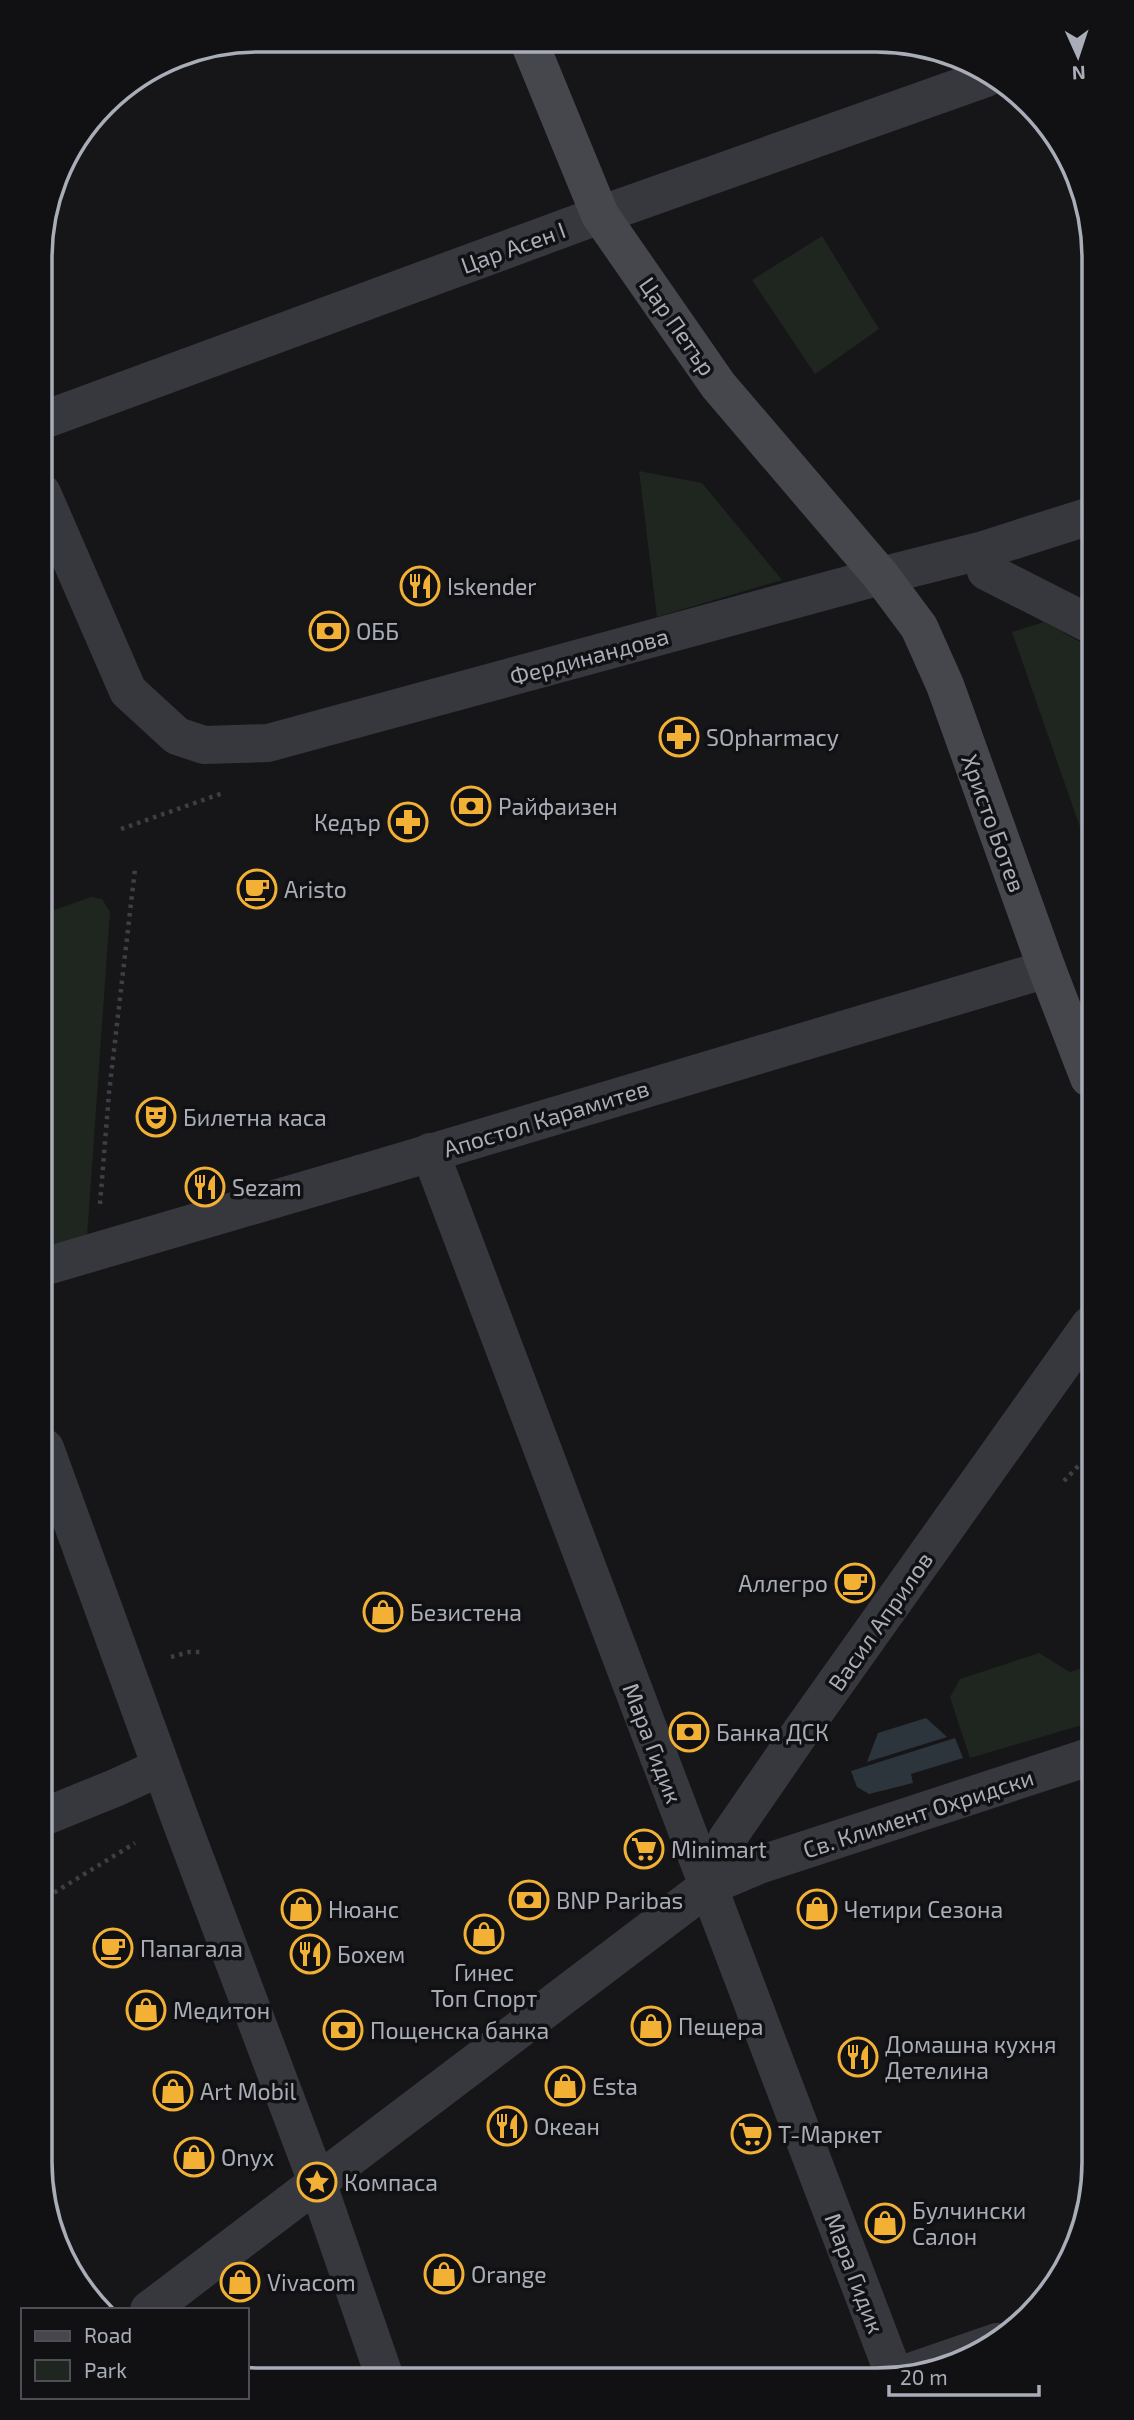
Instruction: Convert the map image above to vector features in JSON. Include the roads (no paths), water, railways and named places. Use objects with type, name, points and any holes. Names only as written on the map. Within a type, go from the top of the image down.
[{"type":"main road","name":"Цар Петър","points":[[534,53],[600,215],[718,384],[881,576]]},
{"type":"main road","name":"Христо Ботев","points":[[881,576],[919,627],[945,685],[1082,1059]]},
{"type":"street","name":"Цар Асен I","points":[[53,417],[600,215],[979,81]]},
{"type":"street","name":"Фердинандова","points":[[53,519],[128,691],[177,736],[204,745],[268,743],[980,551],[1082,519]]},
{"type":"street","points":[[986,571],[1082,620]]},
{"type":"street","name":"Апостол Карамитев","points":[[53,1264],[1047,969]]},
{"type":"street","name":"Мара Гидик","points":[[429,1152],[891,2367]]},
{"type":"street","name":"Васил Априлов","points":[[707,1887],[727,1839],[1081,1337]]},
{"type":"street","points":[[53,1470],[317,2182],[382,2368]]},
{"type":"street","name":"Св. Климент Охридски","points":[[707,1887],[759,1865],[1081,1760]]},
{"type":"street","points":[[53,1812],[161,1767]]},
{"type":"street","points":[[152,2308],[707,1887]]},
{"type":"place","name":"Iskender","points":[[420,586]]},
{"type":"place","name":"ОББ","points":[[329,631]]},
{"type":"place","name":"SOpharmacy","points":[[679,737]]},
{"type":"place","name":"Райфаизен","points":[[471,806]]},
{"type":"place","name":"Кедър","points":[[408,822]]},
{"type":"place","name":"Aristo","points":[[257,889]]},
{"type":"place","name":"Билетна каса","points":[[156,1117]]},
{"type":"place","name":"Sezam","points":[[205,1187]]},
{"type":"place","name":"Аллегро","points":[[855,1583]]},
{"type":"place","name":"Безистена","points":[[383,1612]]},
{"type":"place","name":"Банка ДСК","points":[[689,1732]]},
{"type":"place","name":"Minimart","points":[[644,1849]]},
{"type":"place","name":"BNP Paribas","points":[[529,1900]]},
{"type":"place","name":"Нюанс","points":[[301,1909]]},
{"type":"place","name":"Четири Сезона","points":[[817,1909]]},
{"type":"place","name":"Гинес Топ Спорт","points":[[484,1934]]},
{"type":"place","name":"Папагала","points":[[113,1948]]},
{"type":"place","name":"Бохем","points":[[310,1954]]},
{"type":"place","name":"Медитон","points":[[146,2010]]},
{"type":"place","name":"Пещера","points":[[651,2026]]},
{"type":"place","name":"Пощенска банка","points":[[343,2030]]},
{"type":"place","name":"Домашна кухня Детелина","points":[[858,2057]]},
{"type":"place","name":"Esta","points":[[565,2086]]},
{"type":"place","name":"Art Mobil","points":[[173,2091]]},
{"type":"place","name":"Океан","points":[[507,2126]]},
{"type":"place","name":"Т-Маркет","points":[[751,2134]]},
{"type":"place","name":"Onyx","points":[[194,2157]]},
{"type":"place","name":"Компаса","points":[[317,2182]]},
{"type":"place","name":"Булчински Салон","points":[[885,2223]]},
{"type":"place","name":"Orange","points":[[444,2274]]},
{"type":"place","name":"Vivacom","points":[[240,2282]]}]
